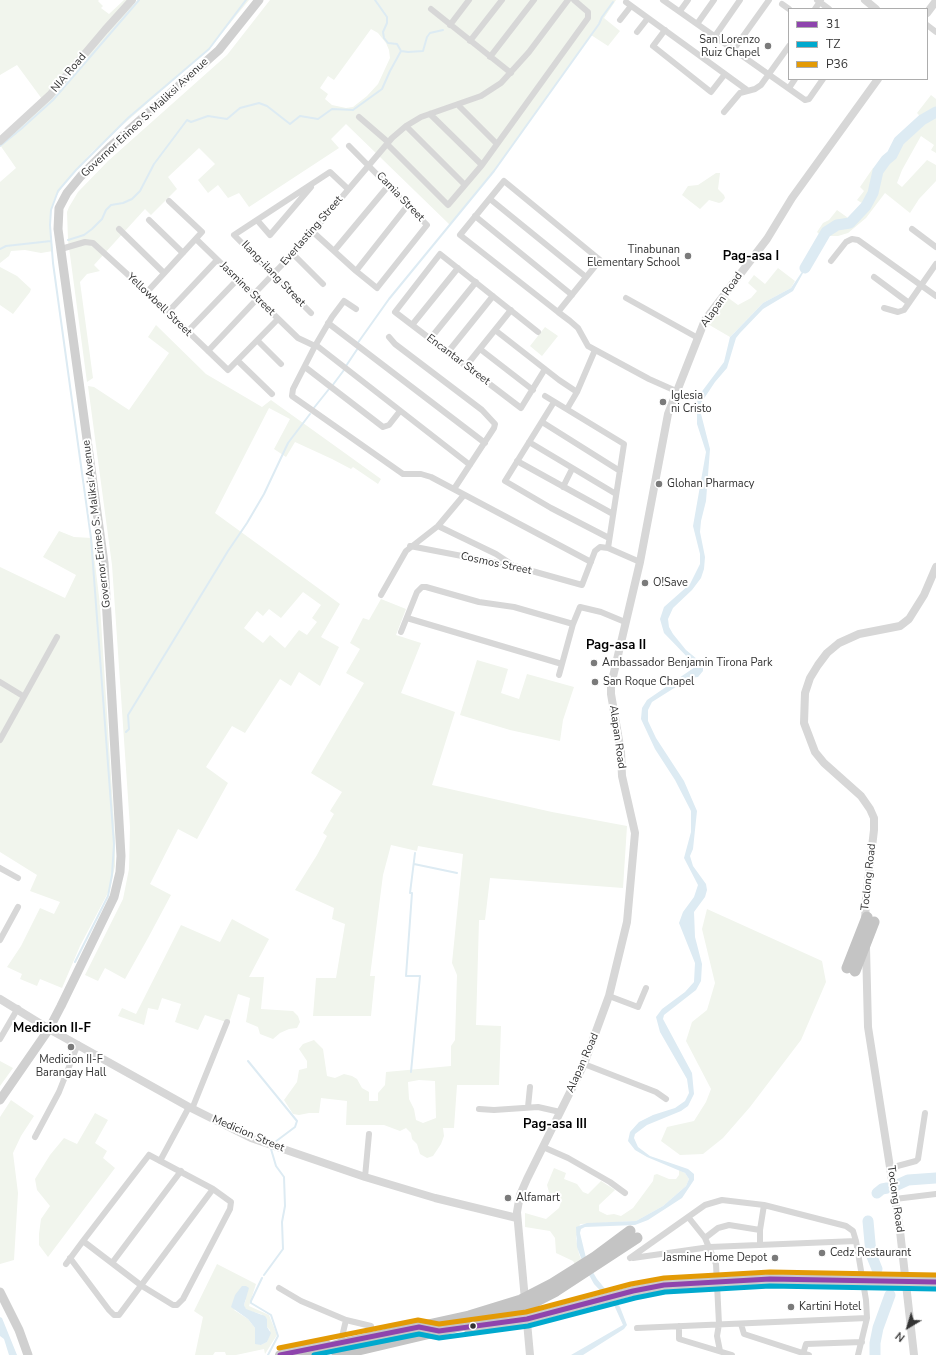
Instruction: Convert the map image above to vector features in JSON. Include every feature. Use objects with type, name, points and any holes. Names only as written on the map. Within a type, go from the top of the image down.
[{"type":"highway","points":[[851,970],[871,919]]},
{"type":"highway","points":[[306,1355],[342,1344],[468,1316],[521,1300],[552,1284],[633,1235],[556,1291],[523,1308],[469,1324],[337,1355]]},
{"type":"main road","name":"Governor Erineo S. Maliksi Avenue","points":[[0,1100],[49,1029],[114,897],[120,872],[122,841],[104,563],[60,249],[58,219],[61,204],[67,193],[111,146],[219,50],[259,0]]},
{"type":"main road","points":[[337,1355],[419,1338],[433,1331],[490,1325],[527,1319],[618,1295],[664,1285],[770,1279],[863,1281],[906,1280],[936,1282]]},
{"type":"main road","points":[[0,1292],[19,1330],[28,1355]]},
{"type":"main road","points":[[280,1355],[369,1335],[419,1327],[433,1331]]},
{"type":"street","name":"NIA Road","points":[[0,141],[50,95],[132,0]]},
{"type":"street","points":[[470,41],[502,0]]},
{"type":"street","points":[[490,57],[534,0]]},
{"type":"street","points":[[359,116],[448,204],[482,165],[532,93],[588,18],[588,12],[568,0]]},
{"type":"street","name":"Everlasting Street","points":[[208,351],[273,274],[313,232],[387,143],[406,126],[430,114],[481,96],[511,73],[529,52],[568,0]]},
{"type":"street","points":[[663,0],[807,100],[822,80]]},
{"type":"street","points":[[680,11],[688,0]]},
{"type":"street","points":[[697,24],[714,0]]},
{"type":"street","points":[[715,36],[740,0]]},
{"type":"street","points":[[734,49],[769,0]]},
{"type":"street","points":[[865,0],[875,8]]},
{"type":"street","points":[[450,25],[467,1]]},
{"type":"street","points":[[819,1],[828,8]]},
{"type":"street","points":[[928,12],[936,1]]},
{"type":"street","points":[[620,20],[628,4],[747,90]]},
{"type":"street","points":[[782,4],[788,8]]},
{"type":"street","points":[[431,9],[511,73]]},
{"type":"street","points":[[637,32],[648,18]]},
{"type":"street","points":[[664,30],[653,46],[711,92],[725,74]]},
{"type":"street","points":[[724,112],[737,95],[747,90],[758,88],[788,47]]},
{"type":"street","points":[[789,88],[795,80]]},
{"type":"street","name":"Alapan Road","points":[[530,1355],[517,1218],[520,1195],[584,1064],[609,996],[627,922],[635,842],[633,823],[622,776],[621,752],[611,694],[614,672],[640,562],[662,439],[676,391],[709,314],[767,239],[801,185],[877,80]]},
{"type":"street","points":[[458,105],[497,144]]},
{"type":"street","points":[[430,114],[482,165]]},
{"type":"street","points":[[406,126],[465,185]]},
{"type":"street","name":"Camia Street","points":[[349,146],[427,225],[377,288],[356,271]]},
{"type":"street","points":[[314,183],[270,235],[257,220],[330,172],[348,189]]},
{"type":"street","points":[[558,312],[600,260],[504,181],[460,235],[558,312],[574,324],[585,344],[649,380],[676,391]]},
{"type":"street","points":[[334,252],[389,185]]},
{"type":"street","points":[[490,199],[586,277]]},
{"type":"street","points":[[147,292],[202,232],[169,201]]},
{"type":"street","points":[[313,232],[356,271],[408,205]]},
{"type":"street","points":[[475,216],[572,295]]},
{"type":"street","points":[[149,220],[183,253]]},
{"type":"street","name":"Ilang-ilang Street","points":[[257,220],[234,234],[311,313]]},
{"type":"street","points":[[120,229],[164,273]]},
{"type":"street","points":[[912,229],[936,247]]},
{"type":"street","name":"Jasmine Street","points":[[196,239],[298,338],[315,346],[470,465]]},
{"type":"street","points":[[831,261],[846,242],[852,239],[858,240],[936,296]]},
{"type":"street","name":"Yellowbell Street","points":[[60,249],[89,242],[98,247],[228,370],[238,361]]},
{"type":"street","points":[[293,254],[323,284]]},
{"type":"street","name":"Encantar Street","points":[[458,268],[440,254],[395,312],[521,408],[533,390]]},
{"type":"street","points":[[168,312],[217,260]]},
{"type":"street","points":[[884,308],[898,312],[904,310],[936,264]]},
{"type":"street","points":[[412,325],[458,268],[538,332]]},
{"type":"street","points":[[874,277],[909,303]]},
{"type":"street","points":[[188,332],[237,280]]},
{"type":"street","points":[[430,339],[476,282]]},
{"type":"street","points":[[448,352],[493,296]]},
{"type":"street","points":[[626,298],[698,338]]},
{"type":"street","points":[[356,309],[344,301],[328,323],[292,393],[295,398],[398,472],[408,475],[426,475],[591,562],[597,548],[604,546],[640,562]]},
{"type":"street","points":[[466,366],[511,310]]},
{"type":"street","points":[[272,394],[238,361],[278,319]]},
{"type":"street","points":[[328,323],[485,444]]},
{"type":"street","points":[[495,330],[577,392]]},
{"type":"street","points":[[389,337],[395,344],[493,420],[494,428],[485,444],[454,489]]},
{"type":"street","points":[[258,341],[281,364]]},
{"type":"street","points":[[480,349],[533,390],[545,369]]},
{"type":"street","points":[[567,409],[577,392],[595,350]]},
{"type":"street","points":[[305,367],[383,427],[389,425],[400,411]]},
{"type":"street","points":[[545,396],[624,444],[608,548]]},
{"type":"street","points":[[554,402],[505,481],[551,508],[609,538]]},
{"type":"street","points":[[542,422],[620,471]]},
{"type":"street","points":[[529,442],[616,494]]},
{"type":"street","points":[[517,461],[613,514]]},
{"type":"street","points":[[563,487],[572,469]]},
{"type":"street","points":[[381,595],[410,546],[438,526],[464,495]]},
{"type":"street","points":[[438,526],[496,554],[514,566]]},
{"type":"street","name":"Cosmos Street","points":[[410,546],[514,566],[582,585],[591,562]]},
{"type":"street","name":"Toclong Road","points":[[914,1355],[895,1199],[868,1027],[866,898],[874,818],[861,796],[824,764],[815,752],[804,723],[804,700],[807,685],[814,671],[822,658],[833,648],[853,636],[893,628],[909,620],[916,609],[936,566]]},
{"type":"street","points":[[401,632],[417,592],[422,587],[479,602],[514,607],[573,624]]},
{"type":"street","points":[[559,675],[573,624],[580,607],[601,612],[625,622]]},
{"type":"street","points":[[407,618],[562,664]]},
{"type":"street","points":[[0,740],[57,637]]},
{"type":"street","points":[[0,682],[23,696]]},
{"type":"street","points":[[0,868],[18,878]]},
{"type":"street","points":[[0,940],[18,908]]},
{"type":"street","points":[[609,996],[638,1007],[646,988]]},
{"type":"street","name":"Medicion Street","points":[[0,999],[18,1008],[49,1029],[191,1108],[257,1140],[435,1198],[517,1218]]},
{"type":"street","points":[[0,1039],[18,1008]]},
{"type":"street","points":[[160,1160],[191,1108],[227,1022]]},
{"type":"street","points":[[35,1137],[59,1092],[78,1044]]},
{"type":"street","points":[[584,1064],[656,1092],[666,1099]]},
{"type":"street","points":[[528,1107],[530,1086]]},
{"type":"street","points":[[479,1109],[494,1110],[538,1107],[560,1112]]},
{"type":"street","points":[[890,1168],[910,1163],[918,1159],[925,1113]]},
{"type":"street","points":[[365,1176],[369,1134]]},
{"type":"street","points":[[544,1147],[568,1158],[610,1182],[625,1193]]},
{"type":"street","points":[[66,1264],[70,1258],[149,1154],[213,1189],[231,1202],[231,1206],[181,1303],[173,1305],[142,1286],[83,1241]]},
{"type":"street","points":[[112,1263],[181,1171]]},
{"type":"street","points":[[70,1258],[114,1315],[119,1315],[213,1189]]},
{"type":"street","points":[[895,1199],[936,1194]]},
{"type":"street","points":[[856,1240],[710,1246],[630,1258],[689,1218],[705,1205],[722,1200],[764,1205],[846,1226],[852,1231],[856,1240],[866,1300],[867,1318],[858,1355]]},
{"type":"street","points":[[760,1245],[760,1230],[764,1205]]},
{"type":"street","points":[[689,1218],[710,1246],[716,1264],[719,1324],[717,1336],[720,1351]]},
{"type":"street","points":[[705,1238],[718,1228],[729,1225],[760,1230]]},
{"type":"street","points":[[279,1288],[301,1301],[346,1320],[371,1326],[369,1335]]},
{"type":"street","points":[[637,1328],[867,1318]]},
{"type":"street","points":[[341,1341],[346,1320]]},
{"type":"street","points":[[741,1324],[744,1334],[806,1354],[806,1344],[862,1342]]},
{"type":"street","points":[[679,1326],[679,1339],[732,1355]]},
{"type":"shaded area","points":[[0,0],[99,0],[98,1],[103,6],[101,8],[109,14],[124,0],[129,0],[42,99],[17,65],[0,75]]},
{"type":"shaded area","points":[[138,0],[249,0],[209,49],[92,152],[66,181],[54,200],[51,210],[50,225],[53,251],[41,253],[25,250],[11,251],[9,256],[0,263],[0,182],[16,168],[0,145],[54,96],[114,24]]},
{"type":"shaded area","points":[[270,0],[616,0],[604,18],[620,31],[608,46],[591,35],[494,171],[450,225],[346,124],[331,139],[339,148],[249,207],[239,193],[228,198],[218,185],[208,193],[198,180],[215,164],[199,148],[168,177],[177,189],[151,215],[145,209],[94,265],[100,271],[87,274],[80,282],[93,378],[87,382],[68,240],[67,212],[69,207],[78,192],[108,161],[227,55]],"holes":[[[371,29],[378,33],[386,43],[390,58],[378,84],[367,96],[353,107],[346,108],[332,105],[325,99],[328,94],[320,88],[328,76],[334,80]]]},
{"type":"shaded area","points":[[931,95],[936,99],[936,153],[931,150],[934,145],[921,136],[902,170],[897,183],[902,187],[927,160],[936,165],[936,181],[919,199],[910,213],[885,193],[866,218],[848,233],[838,236],[828,236],[821,246],[820,252],[812,247],[819,234],[817,232],[823,223],[829,220],[837,210],[851,220],[865,205],[857,200],[864,191],[860,187],[873,168],[880,171],[886,162],[895,154],[890,149],[906,128],[909,130],[922,118],[917,113]]},
{"type":"shaded area","points":[[716,173],[720,173],[718,189],[725,198],[722,202],[719,203],[709,200],[700,209],[682,195],[688,186],[698,185]]},
{"type":"shaded area","points":[[812,257],[793,291],[763,309],[736,338],[727,368],[715,382],[701,403],[700,410],[710,449],[706,501],[700,532],[705,557],[704,569],[701,578],[692,590],[673,608],[668,619],[669,627],[673,634],[686,650],[703,664],[703,671],[698,677],[690,678],[652,702],[648,710],[648,721],[656,738],[684,781],[697,811],[693,849],[690,856],[693,866],[706,884],[707,890],[705,897],[694,912],[695,937],[702,964],[701,981],[696,990],[664,1015],[663,1019],[692,1073],[694,1094],[688,1106],[681,1111],[647,1125],[635,1134],[634,1138],[638,1147],[650,1156],[688,1169],[694,1174],[694,1180],[682,1198],[648,1220],[635,1225],[585,1227],[581,1229],[580,1233],[587,1262],[597,1279],[620,1307],[627,1325],[624,1329],[583,1355],[571,1355],[623,1325],[614,1305],[594,1284],[584,1266],[577,1247],[576,1227],[587,1223],[636,1221],[663,1206],[686,1186],[689,1179],[685,1173],[647,1157],[635,1150],[628,1141],[630,1132],[639,1122],[653,1115],[675,1108],[685,1101],[689,1093],[687,1079],[660,1032],[656,1017],[662,1009],[685,992],[694,982],[695,963],[679,923],[683,912],[694,897],[698,885],[684,858],[691,832],[691,811],[675,780],[655,749],[641,719],[642,708],[647,700],[695,667],[693,663],[664,633],[660,619],[664,607],[690,584],[700,564],[700,554],[693,526],[706,452],[697,424],[697,400],[724,362],[730,337],[763,303],[791,288]]},
{"type":"shaded area","points":[[0,267],[17,276],[31,289],[13,314],[0,305]]},
{"type":"shaded area","points":[[778,268],[795,281],[791,288],[763,303],[730,337],[706,323],[712,319],[727,297],[738,305],[751,298],[757,291],[748,283],[754,275],[765,284]]},
{"type":"shaded area","points":[[156,325],[206,374],[262,407],[271,400],[381,479],[378,484],[353,467],[351,469],[295,442],[286,457],[274,449],[290,419],[269,408],[215,513],[340,604],[321,637],[339,647],[320,686],[299,672],[291,686],[280,679],[245,733],[232,726],[206,767],[228,783],[197,839],[178,829],[150,884],[171,895],[125,979],[105,968],[98,981],[85,975],[123,899],[129,869],[130,827],[112,565],[88,386],[94,387],[129,410],[169,353],[148,337]],"holes":[[[303,592],[321,605],[312,618],[317,622],[307,635],[299,630],[285,648],[270,635],[263,643],[244,628],[257,611],[263,616],[269,609],[281,618]]]},
{"type":"shaded area","points":[[545,327],[558,336],[542,356],[530,346]]},
{"type":"shaded area","points":[[59,531],[74,537],[92,538],[100,605],[115,838],[115,866],[110,889],[80,946],[62,988],[40,979],[37,986],[20,979],[22,974],[7,967],[21,946],[40,908],[54,914],[60,902],[30,891],[37,875],[0,852],[0,567],[65,598],[76,575],[43,557]]},
{"type":"shaded area","points":[[381,599],[406,609],[396,635],[421,643],[401,693],[455,712],[432,785],[552,812],[627,826],[623,888],[490,878],[485,920],[479,920],[476,1025],[501,1026],[499,1085],[457,1085],[454,1128],[443,1128],[444,1136],[441,1144],[433,1156],[427,1158],[420,1154],[417,1144],[412,1139],[411,1133],[406,1128],[400,1131],[384,1125],[346,1125],[347,1101],[321,1098],[319,1113],[299,1115],[293,1114],[284,1100],[297,1082],[299,1070],[307,1068],[307,1061],[299,1049],[303,1044],[314,1040],[323,1049],[327,1076],[335,1078],[344,1074],[352,1076],[357,1079],[362,1088],[369,1092],[369,1101],[378,1101],[378,1093],[385,1085],[386,1072],[451,1066],[451,1046],[455,1040],[457,975],[452,963],[463,854],[418,846],[417,851],[391,845],[383,875],[370,976],[375,976],[371,1016],[313,1016],[316,978],[336,978],[345,924],[332,919],[334,908],[295,890],[327,836],[323,833],[334,814],[330,811],[342,792],[311,773],[364,683],[346,673],[360,649],[350,643],[363,618],[369,620]],"holes":[[[419,1080],[435,1081],[436,1118],[423,1123],[416,1120],[414,1109],[409,1099],[408,1082]]]},
{"type":"shaded area","points":[[477,660],[508,669],[501,693],[519,699],[527,674],[574,687],[563,720],[560,741],[510,730],[460,715]]},
{"type":"shaded area","points":[[707,909],[822,961],[826,982],[801,1040],[750,1107],[723,1138],[703,1154],[680,1155],[661,1141],[667,1127],[694,1121],[706,1102],[711,1089],[686,1041],[692,1022],[707,1010],[715,983],[702,929]]},
{"type":"shaded area","points":[[232,919],[269,939],[249,977],[264,977],[261,1009],[293,1011],[298,1016],[300,1022],[297,1028],[289,1029],[280,1033],[273,1039],[260,1034],[258,1027],[246,1022],[250,998],[238,994],[229,1023],[205,1015],[198,1030],[175,1022],[181,1004],[162,998],[158,1010],[148,1008],[144,1025],[118,1016],[122,1008],[136,1014],[181,925],[220,942]]},
{"type":"shaded area","points":[[0,1061],[13,1068],[0,1086]]},
{"type":"shaded area","points":[[11,1100],[34,1116],[21,1136],[13,1153],[18,1193],[14,1260],[0,1264],[0,1117]]},
{"type":"shaded area","points":[[95,1113],[108,1120],[95,1143],[107,1151],[103,1158],[115,1168],[48,1257],[39,1245],[39,1234],[41,1219],[50,1206],[37,1190],[35,1179],[50,1155],[64,1138],[77,1144]]},
{"type":"shaded area","points":[[554,1168],[566,1173],[564,1179],[577,1184],[583,1192],[588,1194],[601,1181],[615,1190],[599,1205],[599,1211],[607,1215],[614,1214],[621,1216],[633,1208],[653,1181],[654,1175],[657,1174],[669,1179],[676,1179],[679,1175],[679,1170],[685,1173],[689,1179],[686,1186],[663,1206],[636,1221],[580,1224],[576,1238],[579,1254],[584,1266],[577,1267],[573,1261],[556,1253],[555,1238],[550,1231],[525,1227],[525,1213],[546,1219],[559,1208],[561,1202],[550,1196],[547,1185]]},
{"type":"shaded area","points":[[217,1264],[256,1284],[249,1306],[269,1315],[277,1335],[265,1354],[264,1349],[236,1355],[226,1355],[225,1352],[215,1352],[213,1355],[195,1355],[203,1317],[194,1311]],"holes":[[[246,1299],[244,1305],[246,1310],[261,1314],[267,1319],[267,1327],[270,1330],[267,1342],[261,1345],[255,1340],[255,1328],[248,1319],[234,1310]]]},
{"type":"shaded area","points":[[242,1286],[249,1288],[244,1305],[246,1309],[265,1316],[267,1319],[267,1327],[271,1333],[267,1342],[261,1345],[255,1344],[255,1328],[248,1319],[231,1307],[235,1295]]},
{"type":"shaded area","points":[[0,1317],[2,1318],[17,1355],[9,1355],[4,1339],[0,1336]]},
{"type":"waterway","points":[[0,146],[53,100],[139,0]]},
{"type":"waterway","points":[[75,962],[108,896],[112,875],[114,844],[91,538],[53,263],[50,225],[51,210],[58,191],[76,170],[128,118],[209,49],[246,0]]},
{"type":"waterway","points":[[68,240],[84,235],[102,219],[106,210],[111,205],[123,203],[132,199],[140,191],[154,164],[187,120],[191,122],[208,116],[227,119],[240,108],[259,103],[267,106],[290,124],[300,116],[318,119],[332,109],[353,110],[382,89],[401,51],[397,44],[388,43],[384,38],[383,32],[387,23],[387,17],[375,0]]},
{"type":"waterway","points":[[357,344],[389,299],[494,171],[599,24],[602,17],[613,2]]},
{"type":"waterway","points":[[401,51],[423,51],[427,37],[430,33],[443,30]]},
{"type":"waterway","points":[[805,268],[826,232],[837,225],[850,223],[866,206],[873,193],[878,171],[886,160],[892,155],[899,141],[922,120],[936,112]]},
{"type":"waterway","points":[[0,249],[6,246],[51,241]]},
{"type":"waterway","points":[[346,366],[358,348]]},
{"type":"waterway","points":[[332,386],[344,370]]},
{"type":"waterway","points":[[313,409],[329,389]]},
{"type":"waterway","points":[[126,732],[129,729],[128,715],[228,551],[247,523],[264,494],[288,443],[310,414]]},
{"type":"waterway","points":[[411,1072],[420,976],[406,976],[412,893],[410,893],[415,853]]},
{"type":"waterway","points":[[414,864],[457,873]]},
{"type":"waterway","points":[[248,1061],[297,1121],[295,1127],[275,1142]]},
{"type":"waterway","points":[[264,1275],[283,1249],[282,1222],[285,1206],[284,1177],[276,1166],[271,1149]]},
{"type":"waterway","points":[[895,1186],[908,1180],[936,1178]]},
{"type":"waterway","points":[[877,1193],[882,1189],[887,1188]]},
{"type":"waterway","points":[[868,1221],[871,1254],[877,1269]]},
{"type":"waterway","points":[[262,1278],[251,1303],[271,1315],[278,1336],[268,1355]]},
{"type":"waterway","points":[[875,1355],[875,1343],[878,1328],[890,1295]]},
{"type":"transit line","name":"P36","points":[[279,1348],[418,1320],[439,1324],[526,1312],[631,1284],[664,1278],[770,1272],[936,1275]]},
{"type":"transit line","name":"31","points":[[280,1355],[419,1327],[439,1331],[527,1319],[633,1291],[664,1285],[770,1279],[936,1282]]},
{"type":"transit line","name":"TZ","points":[[314,1355],[419,1334],[439,1338],[528,1326],[635,1298],[665,1292],[770,1286],[936,1289]]},
{"type":"place","name":"San Lorenzo Ruiz Chapel","points":[[768,46]]},
{"type":"place","name":"Tinabunan Elementary School","points":[[688,256]]},
{"type":"place","name":"Iglesia ni Cristo","points":[[663,402]]},
{"type":"place","name":"Glohan Pharmacy","points":[[659,484]]},
{"type":"place","name":"O!Save","points":[[645,583]]},
{"type":"place","name":"Ambassador Benjamin Tirona Park","points":[[594,663]]},
{"type":"place","name":"San Roque Chapel","points":[[595,682]]},
{"type":"place","name":"Medicion II-F Barangay Hall","points":[[71,1047]]},
{"type":"place","name":"Alfamart","points":[[508,1198]]},
{"type":"place","name":"Cedz Restaurant","points":[[822,1253]]},
{"type":"place","name":"Jasmine Home Depot","points":[[775,1258]]},
{"type":"place","name":"Kartini Hotel","points":[[791,1307]]},
{"type":"district","name":"Pag-asa I","points":[[751,257]]},
{"type":"district","name":"Pag-asa II","points":[[616,646]]},
{"type":"district","name":"Medicion II-F","points":[[52,1029]]},
{"type":"district","name":"Pag-asa III","points":[[555,1125]]}]
